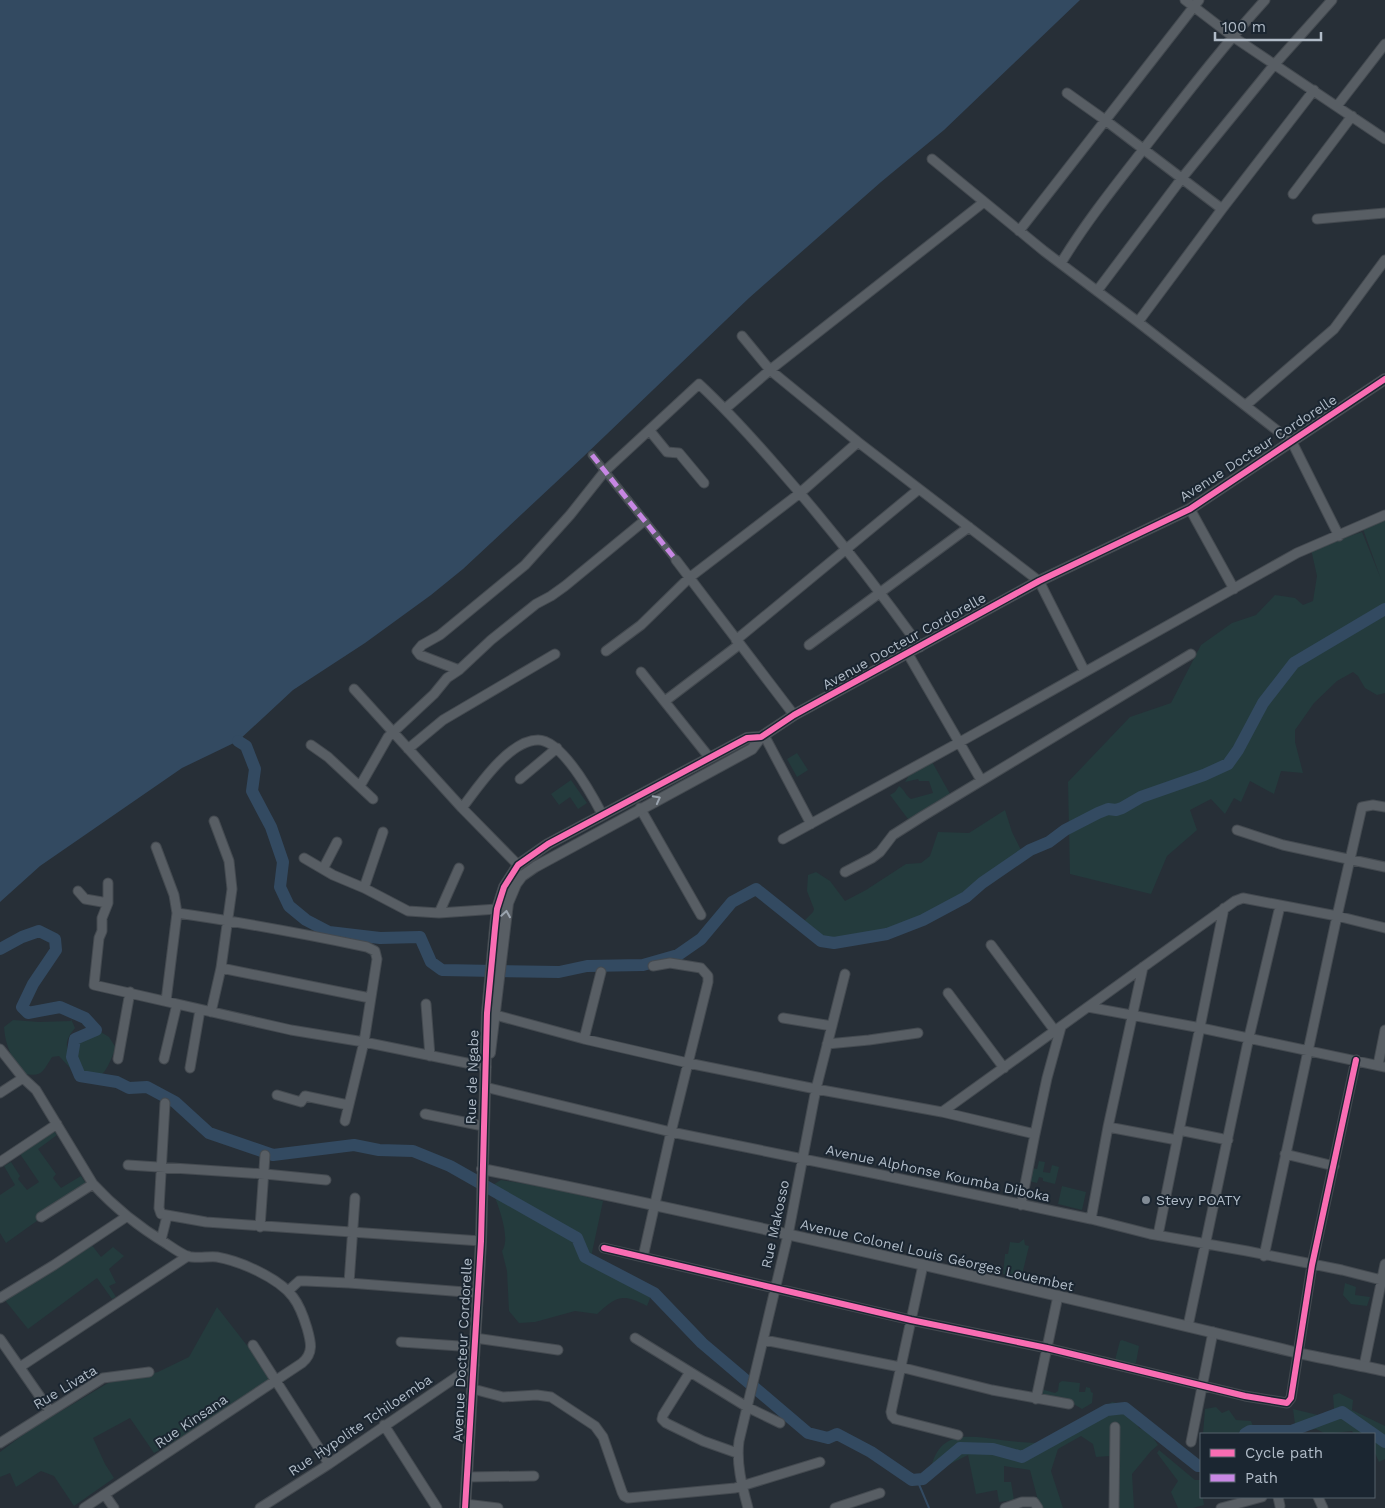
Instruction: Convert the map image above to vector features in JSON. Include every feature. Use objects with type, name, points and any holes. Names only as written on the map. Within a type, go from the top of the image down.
[{"type":"street","points":[[1185,0],[1196,3],[1232,36],[1385,139]]},
{"type":"street","points":[[1061,264],[1078,235],[1106,196],[1232,36],[1265,0]]},
{"type":"street","points":[[1097,291],[1182,178],[1274,65],[1332,0]]},
{"type":"street","points":[[1019,231],[1196,3]]},
{"type":"street","points":[[1338,106],[1385,44]]},
{"type":"street","points":[[1138,322],[1314,90]]},
{"type":"street","points":[[1067,93],[1222,209]]},
{"type":"street","points":[[1293,194],[1352,116]]},
{"type":"street","points":[[932,159],[1019,231],[1292,442],[1339,536]]},
{"type":"street","points":[[726,408],[770,370],[984,202]]},
{"type":"street","points":[[1317,219],[1385,213]]},
{"type":"street","points":[[1246,405],[1334,329],[1385,260]]},
{"type":"street","points":[[742,336],[770,370],[858,442],[970,526],[1039,581],[1086,672]]},
{"type":"street","name":"Avenue Docteur Cordorelle","points":[[496,962],[498,909],[504,887],[518,865],[548,844],[709,757],[747,738],[762,736],[794,716],[1039,581],[1190,509],[1385,379]]},
{"type":"street","points":[[459,670],[420,655],[417,651],[440,635],[524,565],[570,515],[605,471],[699,384],[726,408],[800,493],[880,592],[920,647]]},
{"type":"street","points":[[650,431],[667,452],[679,453],[704,483]]},
{"type":"street","points":[[606,651],[641,625],[689,578],[800,493],[858,442]]},
{"type":"street","points":[[592,455],[676,560],[794,716]]},
{"type":"street","points":[[665,702],[919,489]]},
{"type":"street","points":[[1190,509],[1234,589]]},
{"type":"street","points":[[784,839],[1297,553],[1385,516]]},
{"type":"street","points":[[360,786],[385,743],[434,694],[446,678],[459,670],[491,640],[536,604],[565,586],[644,520]]},
{"type":"street","points":[[809,645],[970,526]]},
{"type":"street","points":[[408,749],[443,720],[555,654]]},
{"type":"street","points":[[908,654],[981,780]]},
{"type":"street","points":[[845,872],[880,852],[893,835],[1191,654]]},
{"type":"street","points":[[641,672],[709,757]]},
{"type":"street","points":[[354,689],[462,808],[518,865]]},
{"type":"street","points":[[496,962],[508,902],[522,876],[554,855],[752,749],[762,736],[810,824]]},
{"type":"street","points":[[462,808],[502,759],[514,749],[530,741],[540,740],[556,748],[588,789],[602,814]]},
{"type":"street","points":[[311,745],[328,757],[373,798]]},
{"type":"street","points":[[520,779],[556,748]]},
{"type":"street","points":[[1264,1256],[1362,807],[1373,805],[1385,806]]},
{"type":"street","points":[[640,808],[701,915]]},
{"type":"street","points":[[212,1012],[221,968],[232,889],[229,861],[214,821]]},
{"type":"street","points":[[1237,830],[1283,845],[1385,867]]},
{"type":"street","points":[[364,888],[383,832]]},
{"type":"street","points":[[323,869],[337,842]]},
{"type":"street","points":[[156,847],[174,895],[177,914],[166,1001]]},
{"type":"street","points":[[304,858],[333,875],[415,913],[498,909]]},
{"type":"street","points":[[438,913],[459,868]]},
{"type":"street","points":[[108,883],[108,903],[102,918],[102,931],[99,938],[94,985],[291,1030],[364,1042],[430,1056],[486,1064]]},
{"type":"street","points":[[78,891],[85,899],[108,903]]},
{"type":"street","points":[[942,1112],[1235,901],[1243,898],[1337,916],[1385,928]]},
{"type":"street","points":[[1188,1326],[1249,1037],[1280,906]]},
{"type":"street","points":[[1158,1235],[1224,908]]},
{"type":"street","points":[[177,914],[228,920],[372,948],[375,951],[376,959],[364,1042],[345,1121]]},
{"type":"street","points":[[991,945],[1058,1029]]},
{"type":"street","name":"Rue de Ngabe","points":[[481,1194],[486,1064],[485,1043],[491,1014],[496,962]]},
{"type":"street","points":[[643,1257],[671,1132],[707,989],[708,976],[701,968],[670,963],[653,966]]},
{"type":"street","points":[[1091,1219],[1108,1126],[1134,1016],[1143,967]]},
{"type":"street","points":[[221,968],[370,998]]},
{"type":"street","points":[[584,1039],[601,972]]},
{"type":"street","name":"Rue Makosso","points":[[748,1508],[742,1486],[738,1453],[739,1440],[788,1235],[816,1089],[845,974]]},
{"type":"street","points":[[118,1059],[130,992]]},
{"type":"street","points":[[948,993],[1004,1068]]},
{"type":"street","points":[[164,1059],[177,1004]]},
{"type":"street","points":[[426,1004],[430,1056]]},
{"type":"street","points":[[1088,1008],[1249,1037],[1382,1066],[1385,1030]]},
{"type":"street","points":[[190,1068],[200,1010]]},
{"type":"street","points":[[491,1014],[584,1039],[688,1063],[942,1112],[1035,1134]]},
{"type":"street","points":[[783,1018],[832,1026]]},
{"type":"street","points":[[1021,1205],[1058,1029]]},
{"type":"street","points":[[827,1044],[918,1033]]},
{"type":"street","points":[[0,1049],[23,1078],[36,1090],[93,1184],[126,1216],[188,1256],[216,1257],[244,1264],[260,1272],[288,1291],[299,1282],[349,1283],[478,1293]]},
{"type":"street","points":[[604,1248],[911,1320],[1047,1348],[1202,1384],[1245,1396],[1287,1403],[1291,1398],[1312,1265],[1356,1060]]},
{"type":"street","points":[[0,1093],[23,1078]]},
{"type":"street","name":"Avenue Alphonse Koumba Diboka","points":[[485,1087],[671,1132],[1091,1219],[1206,1245],[1342,1270],[1383,1281]]},
{"type":"street","points":[[277,1095],[301,1102],[305,1096],[348,1105]]},
{"type":"street","points":[[165,1103],[161,1167],[161,1214],[206,1222],[260,1227],[352,1231],[481,1241]]},
{"type":"street","points":[[425,1114],[483,1126]]},
{"type":"street","points":[[0,1162],[57,1124]]},
{"type":"street","points":[[1108,1126],[1177,1140]]},
{"type":"street","points":[[1179,1130],[1228,1140]]},
{"type":"street","points":[[1286,1154],[1334,1166]]},
{"type":"street","points":[[260,1227],[265,1155]]},
{"type":"street","points":[[128,1165],[326,1180]]},
{"type":"street","name":"Avenue Colonel Louis Géorges Louembet","points":[[482,1172],[655,1206],[788,1235],[1188,1326],[1298,1353],[1385,1371]]},
{"type":"street","points":[[41,1216],[93,1184]]},
{"type":"street","name":"Avenue Docteur Cordorelle","points":[[465,1506],[481,1241],[481,1194]]},
{"type":"street","points":[[349,1283],[355,1198]]},
{"type":"street","points":[[0,1298],[54,1265],[126,1216]]},
{"type":"street","points":[[161,1240],[167,1216]]},
{"type":"street","points":[[20,1367],[188,1256]]},
{"type":"street","points":[[1364,1366],[1385,1264]]},
{"type":"street","points":[[923,1265],[891,1412],[895,1420],[958,1435]]},
{"type":"street","name":"Rue Kinsana","points":[[84,1508],[302,1363],[310,1354],[312,1346],[305,1320],[294,1297],[288,1291]]},
{"type":"street","points":[[1036,1399],[1058,1296]]},
{"type":"street","points":[[1191,1442],[1213,1332]]},
{"type":"street","points":[[0,1338],[50,1411]]},
{"type":"street","points":[[635,1338],[747,1406],[780,1423]]},
{"type":"street","points":[[764,1340],[900,1367],[992,1390],[1069,1404]]},
{"type":"street","points":[[401,1342],[475,1342],[558,1350]]},
{"type":"street","points":[[253,1344],[329,1464]]},
{"type":"street","name":"Rue Hypolite Tchiloemba","points":[[260,1508],[329,1464],[474,1365]]},
{"type":"street","name":"Rue Livata","points":[[0,1443],[103,1378],[149,1372]]},
{"type":"street","points":[[690,1372],[662,1419],[666,1423],[703,1441],[738,1453]]},
{"type":"street","points":[[472,1390],[503,1397],[537,1395],[551,1397],[595,1426],[603,1438],[624,1496],[628,1498],[730,1489],[820,1462]]},
{"type":"street","points":[[384,1425],[437,1508]]},
{"type":"street","points":[[1114,1508],[1115,1427]]},
{"type":"street","points":[[467,1477],[534,1476]]},
{"type":"street","points":[[835,1508],[880,1493]]},
{"type":"street","points":[[105,1494],[114,1508]]},
{"type":"street","points":[[1221,1508],[1258,1498]]},
{"type":"street","points":[[1005,1508],[1028,1501],[1034,1502],[1038,1508]]},
{"type":"street","points":[[465,1506],[498,1508]]},
{"type":"green space","points":[[1385,516],[1385,693],[1377,695],[1365,688],[1358,676],[1353,672],[1337,681],[1314,703],[1295,730],[1295,742],[1303,773],[1281,771],[1274,794],[1250,781],[1241,802],[1234,798],[1225,814],[1211,799],[1190,810],[1197,830],[1167,856],[1151,894],[1070,874],[1068,782],[1130,717],[1171,703],[1201,645],[1232,623],[1256,615],[1275,595],[1295,598],[1303,605],[1313,601],[1317,576],[1311,549],[1362,532],[1381,579],[1363,529]]},
{"type":"green space","points":[[797,753],[808,770],[797,777],[787,759]]},
{"type":"green space","points":[[931,760],[950,794],[908,819],[890,795],[899,786],[911,799],[933,793],[929,781],[919,781],[918,779],[905,782],[911,772]]},
{"type":"green space","points":[[571,780],[587,803],[578,809],[570,797],[559,805],[551,794]]},
{"type":"green space","points":[[1005,810],[1012,832],[1022,852],[947,904],[899,927],[840,939],[829,939],[808,927],[804,921],[814,909],[807,891],[808,875],[816,872],[830,881],[845,901],[906,864],[921,863],[930,856],[938,832],[969,833]]},
{"type":"green space","points":[[71,1019],[75,1028],[70,1035],[67,1045],[72,1070],[59,1056],[52,1057],[40,1073],[33,1075],[22,1073],[10,1051],[4,1027],[13,1020],[39,1022],[71,1021]]},
{"type":"green space","points":[[99,1031],[109,1037],[116,1048],[104,1072],[97,1077],[91,1077],[85,1075],[76,1063],[75,1048],[81,1040]]},
{"type":"green space","points":[[53,1130],[57,1135],[38,1149],[56,1174],[53,1178],[61,1188],[81,1176],[87,1185],[6,1243],[0,1233],[0,1195],[15,1185],[4,1166],[11,1162],[20,1176],[18,1179],[27,1190],[39,1182],[20,1154]]},
{"type":"green space","points":[[1039,1161],[1045,1162],[1043,1172],[1050,1173],[1052,1165],[1059,1167],[1055,1184],[1043,1181],[1043,1178],[1039,1177],[1037,1183],[1029,1181],[1032,1168],[1037,1169]]},
{"type":"green space","points":[[501,1180],[552,1188],[603,1201],[590,1262],[626,1279],[651,1296],[647,1306],[631,1299],[620,1298],[610,1303],[597,1314],[575,1311],[535,1322],[519,1323],[509,1311],[507,1271],[502,1251],[505,1245],[504,1228],[491,1186]]},
{"type":"green space","points":[[1062,1186],[1086,1192],[1082,1210],[1058,1204]]},
{"type":"green space","points":[[1024,1239],[1025,1245],[1029,1246],[1021,1279],[1003,1274],[1005,1254],[1008,1254],[1010,1242],[1019,1243]]},
{"type":"green space","points":[[91,1244],[101,1257],[113,1247],[124,1256],[109,1269],[116,1283],[109,1286],[116,1297],[112,1299],[97,1278],[28,1329],[4,1299]]},
{"type":"green space","points":[[1345,1283],[1356,1287],[1355,1295],[1370,1297],[1367,1306],[1351,1304],[1343,1295]]},
{"type":"green space","points":[[217,1307],[274,1380],[214,1420],[154,1453],[130,1418],[93,1438],[114,1478],[74,1506],[54,1476],[41,1471],[16,1487],[10,1473],[0,1477],[0,1452],[28,1431],[108,1383],[158,1372],[189,1357]]},
{"type":"green space","points":[[1120,1341],[1139,1346],[1136,1363],[1115,1360]]},
{"type":"green space","points":[[1062,1381],[1080,1383],[1079,1392],[1085,1392],[1086,1387],[1090,1388],[1093,1393],[1092,1403],[1082,1409],[1072,1403],[1040,1397],[1041,1389],[1055,1393],[1058,1391],[1059,1383]]},
{"type":"green space","points":[[1339,1393],[1353,1400],[1352,1410],[1385,1426],[1385,1459],[1379,1462],[1375,1453],[1375,1433],[1353,1433],[1352,1431],[1324,1433],[1316,1429],[1296,1432],[1293,1409],[1322,1416],[1328,1415],[1334,1409],[1333,1395]]},
{"type":"green space","points":[[1112,1402],[1126,1405],[1139,1428],[1149,1432],[1158,1445],[1132,1474],[1134,1508],[1117,1508],[1110,1456],[1096,1457],[1093,1444],[1081,1436],[1058,1449],[1051,1471],[1063,1508],[1040,1508],[1030,1470],[1004,1466],[1004,1482],[1011,1482],[1014,1500],[999,1502],[997,1490],[976,1494],[968,1455],[938,1470],[931,1468],[935,1455],[949,1441],[958,1438],[978,1437],[1018,1442],[1047,1443],[1064,1427]]},
{"type":"green space","points":[[1216,1407],[1222,1413],[1229,1410],[1236,1420],[1251,1421],[1253,1426],[1237,1433],[1203,1433],[1205,1409]]},
{"type":"green space","points":[[1159,1450],[1195,1480],[1200,1480],[1200,1498],[1203,1498],[1204,1505],[1193,1508],[1178,1508],[1171,1492],[1178,1481],[1157,1453]]},
{"type":"water","points":[[0,0],[1080,0],[944,130],[881,182],[749,298],[463,569],[365,643],[293,690],[238,741],[182,768],[40,866],[0,902]]},
{"type":"waterway","points":[[238,741],[246,746],[255,769],[252,791],[271,827],[283,862],[280,887],[289,906],[306,920],[329,932],[380,938],[420,937],[431,962],[442,970],[559,972],[587,966],[643,965],[678,955],[701,939],[732,902],[756,889],[821,941],[834,943],[887,934],[923,920],[966,897],[982,883],[1030,850],[1049,842],[1065,830],[1098,813],[1108,809],[1116,810],[1122,808],[1141,797],[1204,775],[1228,764],[1238,750],[1263,703],[1294,663],[1385,609]]},
{"type":"waterway","points":[[0,949],[22,937],[39,931],[55,939],[56,950],[33,984],[22,1007],[28,1013],[60,1007],[85,1018],[96,1030],[75,1039],[72,1057],[80,1076],[117,1082],[129,1088],[147,1087],[175,1102],[209,1133],[273,1155],[354,1145],[379,1150],[413,1151],[450,1166],[577,1238],[585,1257],[654,1293],[702,1343],[808,1433],[828,1438],[837,1434],[871,1452],[912,1480],[923,1479],[960,1448],[993,1449],[1022,1457],[1107,1410],[1125,1408],[1200,1466]]},
{"type":"waterway","points":[[1247,1433],[1250,1431],[1291,1431],[1342,1412],[1372,1433]]},
{"type":"waterway","points":[[1375,1435],[1385,1442]]},
{"type":"waterway","points":[[912,1480],[918,1482],[929,1508]]},
{"type":"marked path","points":[[592,455],[676,560]]},
{"type":"cycle path","points":[[465,1508],[481,1241],[487,1013],[497,909],[504,887],[518,865],[548,844],[747,738],[761,737],[794,715],[1039,581],[1190,509],[1385,379]]},
{"type":"cycle path","points":[[604,1248],[911,1320],[1047,1348],[1245,1396],[1287,1403],[1291,1398],[1312,1265],[1356,1060]]},
{"type":"place","name":"Stevy POATY","points":[[1146,1200]]}]
